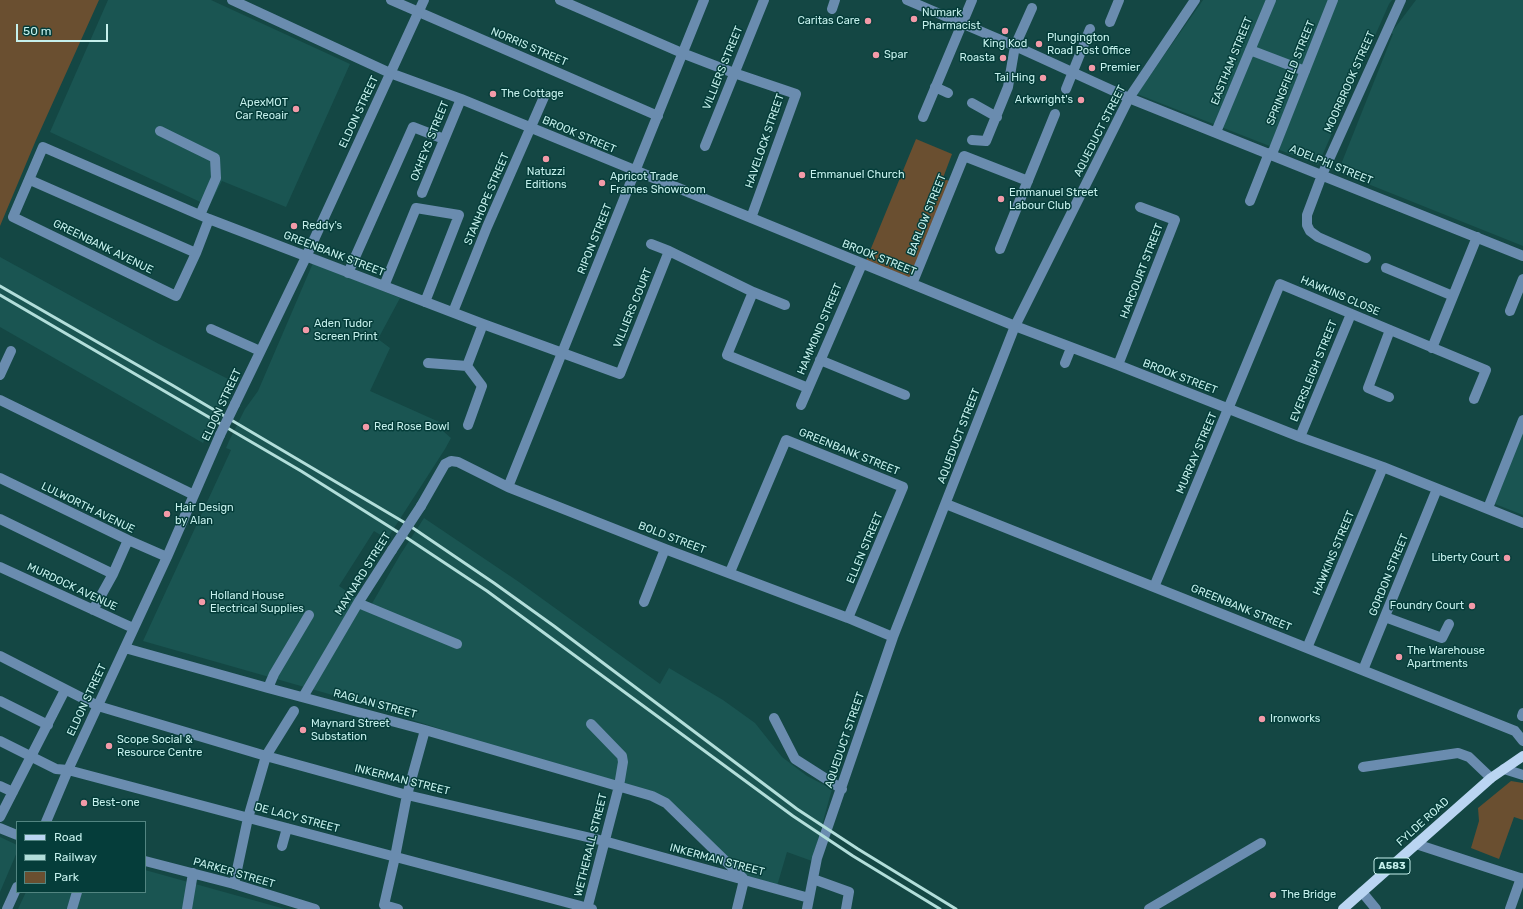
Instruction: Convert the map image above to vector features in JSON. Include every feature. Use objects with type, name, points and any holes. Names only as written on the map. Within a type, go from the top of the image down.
[{"type":"main road","name":"FYLDE ROAD","points":[[1343,909],[1491,778],[1523,756]]},
{"type":"street","name":"BROOK STREET","points":[[232,0],[390,73],[461,99],[1015,326],[1523,522]]},
{"type":"street","name":"NORRIS STREET","points":[[391,0],[658,116]]},
{"type":"street","name":"ELDON STREET","points":[[46,821],[68,770],[167,557],[220,435],[306,257],[424,0]]},
{"type":"street","name":"HAVELOCK STREET","points":[[560,0],[682,53],[734,73],[796,94],[750,218]]},
{"type":"street","name":"RIPON STREET","points":[[508,487],[704,0]]},
{"type":"street","name":"VILLIERS STREET","points":[[705,146],[764,0]]},
{"type":"street","name":"ADELPHI STREET","points":[[909,0],[1129,98],[1523,256]]},
{"type":"street","points":[[923,117],[972,0]]},
{"type":"street","points":[[1110,22],[1119,0]]},
{"type":"street","name":"AQUEDUCT STREET","points":[[807,909],[817,858],[842,789],[893,637],[1015,326],[1129,98],[1196,0]]},
{"type":"street","name":"EASTHAM STREET","points":[[1216,132],[1271,0]]},
{"type":"street","name":"SPRINGFIELD STREET","points":[[1250,201],[1334,0]]},
{"type":"street","name":"MOORBROOK STREET","points":[[1366,258],[1318,237],[1310,231],[1306,225],[1307,215],[1322,175],[1398,1]]},
{"type":"street","points":[[972,140],[986,141],[997,117],[1008,86],[1015,46],[1032,8]]},
{"type":"street","points":[[1066,89],[1090,29]]},
{"type":"street","points":[[1250,50],[1305,71]]},
{"type":"street","points":[[935,87],[948,93]]},
{"type":"street","name":"STANHOPE STREET","points":[[453,312],[487,227],[544,97]]},
{"type":"street","name":"OXHEYS STREET","points":[[422,193],[461,99]]},
{"type":"street","points":[[972,103],[997,117]]},
{"type":"street","points":[[1000,249],[1055,114]]},
{"type":"street","points":[[348,273],[413,127],[444,139]]},
{"type":"street","name":"GREENBANK AVENUE","points":[[43,147],[13,217],[176,296],[196,253],[216,178],[215,158],[160,131]]},
{"type":"street","name":"GREENBANK STREET","points":[[43,147],[205,217],[306,257],[620,374]]},
{"type":"street","name":"BARLOW STREET","points":[[912,284],[964,156],[1028,181]]},
{"type":"street","points":[[30,180],[196,253]]},
{"type":"street","name":"HARCOURT STREET","points":[[1118,365],[1175,220],[1140,207]]},
{"type":"street","points":[[384,286],[416,208],[459,215],[425,302]]},
{"type":"street","points":[[1432,348],[1477,237]]},
{"type":"street","points":[[651,244],[753,292],[785,305]]},
{"type":"street","name":"VILLIERS COURT","points":[[620,374],[668,251]]},
{"type":"street","name":"HAMMOND STREET","points":[[801,405],[862,264]]},
{"type":"street","points":[[1386,268],[1453,296]]},
{"type":"street","points":[[1510,311],[1523,279]]},
{"type":"street","name":"HAWKINS CLOSE","points":[[1280,284],[1486,370],[1474,399]]},
{"type":"street","name":"MURRAY STREET","points":[[1154,587],[1280,284]]},
{"type":"street","points":[[753,292],[727,355],[808,388]]},
{"type":"street","name":"EVERSLEIGH STREET","points":[[1300,437],[1351,314]]},
{"type":"street","points":[[466,366],[483,324]]},
{"type":"street","points":[[211,329],[260,351]]},
{"type":"street","points":[[1388,397],[1368,388],[1390,330]]},
{"type":"street","points":[[1065,363],[1071,348]]},
{"type":"street","points":[[0,375],[11,351]]},
{"type":"street","points":[[820,360],[905,394]]},
{"type":"street","points":[[428,363],[466,366],[482,386],[468,425]]},
{"type":"street","points":[[0,400],[194,495]]},
{"type":"street","points":[[1488,508],[1523,420]]},
{"type":"street","name":"GREENBANK STREET","points":[[730,572],[786,440],[903,487]]},
{"type":"street","name":"BOLD STREET","points":[[445,464],[451,461],[458,462],[508,487],[665,549],[730,572],[893,637]]},
{"type":"street","name":"MAYNARD STREET","points":[[303,697],[358,603],[421,506],[445,464]]},
{"type":"street","name":"HAWKINS STREET","points":[[1307,648],[1383,467]]},
{"type":"street","name":"LULWORTH AVENUE","points":[[0,478],[128,540],[167,557]]},
{"type":"street","name":"ELLEN STREET","points":[[848,618],[903,487]]},
{"type":"street","name":"GORDON STREET","points":[[1363,670],[1437,489]]},
{"type":"street","name":"GREENBANK STREET","points":[[946,504],[1515,731],[1523,741]]},
{"type":"street","points":[[0,519],[113,574]]},
{"type":"street","points":[[93,610],[113,574],[128,540]]},
{"type":"street","points":[[644,602],[665,549]]},
{"type":"street","name":"MURDOCK AVENUE","points":[[0,567],[133,628]]},
{"type":"street","points":[[358,603],[457,644]]},
{"type":"street","points":[[268,688],[274,674],[309,615]]},
{"type":"street","points":[[1385,617],[1442,638],[1449,624]]},
{"type":"street","name":"RAGLAN STREET","points":[[125,648],[425,730],[652,796],[666,803],[744,880]]},
{"type":"street","name":"INKERMAN STREET","points":[[0,656],[98,706],[266,756],[407,795],[604,841],[809,898]]},
{"type":"street","points":[[0,817],[65,690]]},
{"type":"street","points":[[0,701],[48,725]]},
{"type":"street","points":[[234,884],[248,818],[266,756],[294,710]]},
{"type":"street","points":[[774,718],[795,759],[842,789]]},
{"type":"street","name":"WETHERALL STREET","points":[[589,909],[604,841],[619,786],[623,762],[622,756],[591,724]]},
{"type":"street","points":[[398,909],[384,905],[407,795],[425,730]]},
{"type":"street","name":"DE LACY STREET","points":[[0,741],[56,769],[68,770],[589,909]]},
{"type":"street","points":[[1363,767],[1458,753],[1469,757],[1491,778]]},
{"type":"street","points":[[1504,769],[1523,775]]},
{"type":"street","points":[[0,786],[13,792]]},
{"type":"street","points":[[0,828],[16,835]]},
{"type":"street","points":[[282,846],[287,828]]},
{"type":"street","points":[[1149,909],[1260,843]]},
{"type":"street","points":[[1416,844],[1522,878],[1510,909]]},
{"type":"street","name":"PARKER STREET","points":[[146,861],[234,884],[315,909]]},
{"type":"street","points":[[186,909],[193,873]]},
{"type":"street","points":[[813,879],[849,892],[846,909]]},
{"type":"street","points":[[737,909],[744,880]]},
{"type":"street","points":[[7,909],[16,889]]},
{"type":"street","points":[[1362,892],[1376,909]]},
{"type":"street","points":[[72,909],[77,893]]},
{"type":"shaded area","points":[[108,0],[211,0],[350,64],[286,207],[222,181],[209,206],[50,132]]},
{"type":"shaded area","points":[[1203,0],[1392,0],[1318,165],[1137,94]]},
{"type":"shaded area","points":[[1416,0],[1523,0],[1523,246],[1338,172],[1393,34],[1391,33]]},
{"type":"shaded area","points":[[0,257],[159,344],[232,381],[203,443],[0,327]]},
{"type":"shaded area","points":[[313,263],[400,298],[378,339],[390,348],[370,391],[446,425],[444,432],[451,438],[387,539],[374,531],[339,586],[370,607],[400,555],[424,518],[519,582],[660,684],[669,668],[723,700],[755,723],[782,757],[807,776],[832,789],[812,861],[787,852],[777,886],[744,877],[669,801],[523,756],[364,704],[143,641],[231,450],[226,448],[229,441],[245,409],[258,391]]},
{"type":"shaded area","points":[[1523,429],[1523,515],[1495,504]]},
{"type":"shaded area","points":[[0,837],[16,845],[16,854],[0,892]]},
{"type":"shaded area","points":[[146,870],[285,909],[18,909],[26,893],[146,893]]},
{"type":"green space","points":[[0,0],[99,0],[36,140],[0,226]]},
{"type":"green space","points":[[916,139],[952,154],[943,178],[951,182],[910,281],[865,263]]},
{"type":"green space","points":[[1511,781],[1523,783],[1523,820],[1514,817],[1499,859],[1471,848],[1479,821],[1478,808]]},
{"type":"railway","points":[[0,286],[172,385],[407,524],[554,626],[797,809],[858,849],[956,909]]},
{"type":"railway","points":[[0,295],[301,471],[401,534],[487,591],[793,816],[853,856],[940,909]]},
{"type":"place","name":"Numark Pharmacist","points":[[914,19]]},
{"type":"place","name":"Caritas Care","points":[[868,21]]},
{"type":"place","name":"King Kod","points":[[1005,31]]},
{"type":"place","name":"Plungington Road Post Office","points":[[1039,44]]},
{"type":"place","name":"Spar","points":[[876,55]]},
{"type":"place","name":"Roasta","points":[[1003,58]]},
{"type":"place","name":"Premier","points":[[1092,68]]},
{"type":"place","name":"Tai Hing","points":[[1043,78]]},
{"type":"place","name":"The Cottage","points":[[493,94]]},
{"type":"place","name":"Arkwright's","points":[[1081,100]]},
{"type":"place","name":"ApexMOT Car Reoair","points":[[296,109]]},
{"type":"place","name":"Natuzzi Editions","points":[[546,159]]},
{"type":"place","name":"Emmanuel Church","points":[[802,175]]},
{"type":"place","name":"Apricot Trade Frames Showroom","points":[[602,183]]},
{"type":"place","name":"Emmanuel Street Labour Club","points":[[1001,199]]},
{"type":"place","name":"Reddy's","points":[[294,226]]},
{"type":"place","name":"Aden Tudor Screen Print","points":[[306,330]]},
{"type":"place","name":"Red Rose Bowl","points":[[366,427]]},
{"type":"place","name":"Hair Design by Alan","points":[[167,514]]},
{"type":"place","name":"Liberty Court","points":[[1507,558]]},
{"type":"place","name":"Holland House Electrical Supplies","points":[[202,602]]},
{"type":"place","name":"Foundry Court","points":[[1472,606]]},
{"type":"place","name":"The Warehouse Apartments","points":[[1399,657]]},
{"type":"place","name":"Ironworks","points":[[1262,719]]},
{"type":"place","name":"Maynard Street Substation","points":[[303,730]]},
{"type":"place","name":"Scope Social & Resource Centre","points":[[109,746]]},
{"type":"place","name":"Best-one","points":[[84,803]]},
{"type":"place","name":"The Bridge","points":[[1273,895]]}]
